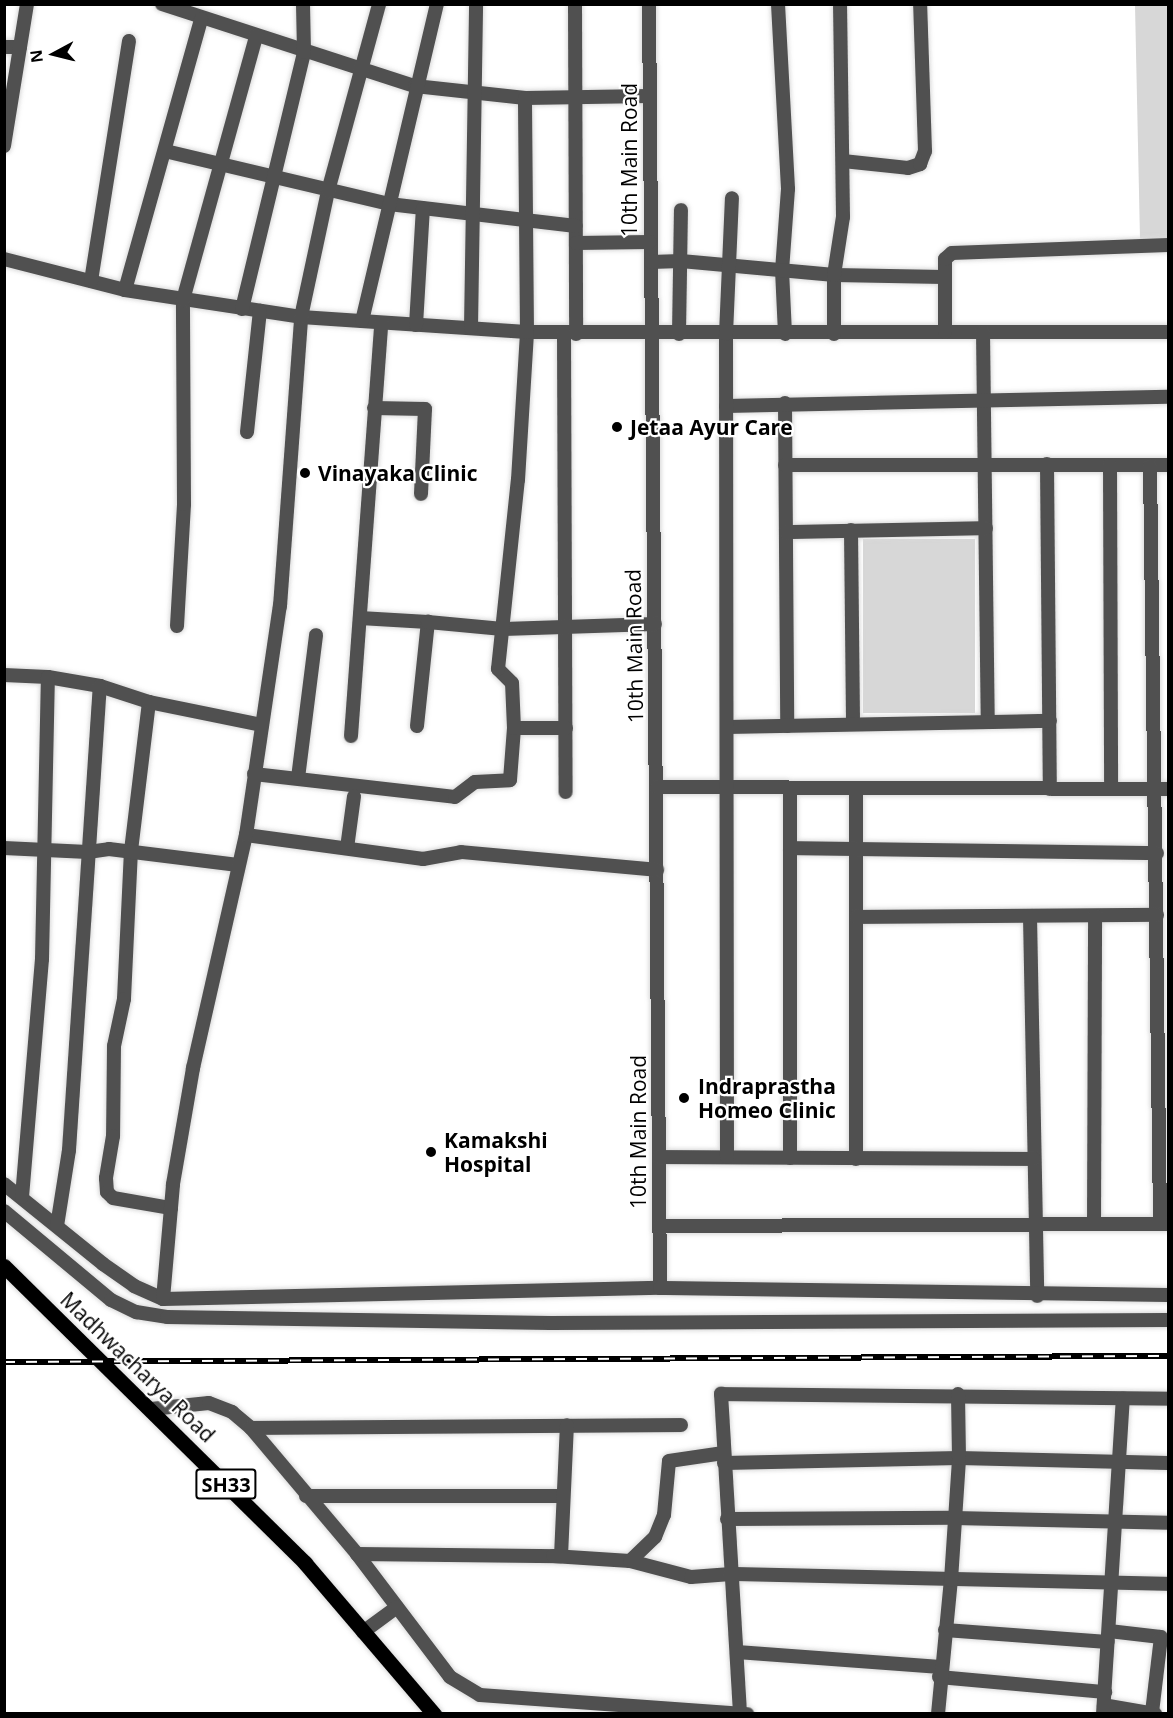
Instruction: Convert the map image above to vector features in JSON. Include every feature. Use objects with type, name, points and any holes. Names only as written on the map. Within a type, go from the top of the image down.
[{"type":"main road","name":"Madhwacharya Road","points":[[4,1266],[305,1563],[434,1713]]},
{"type":"street","points":[[4,146],[27,4]]},
{"type":"street","points":[[162,4],[201,20],[415,86],[525,98],[649,96]]},
{"type":"street","points":[[242,309],[277,178],[304,52],[303,4]]},
{"type":"street","points":[[163,1299],[171,1208],[193,1068],[246,835],[280,606],[302,317],[328,191],[379,4]]},
{"type":"street","points":[[362,321],[415,86],[437,4]]},
{"type":"street","points":[[471,328],[476,4]]},
{"type":"street","points":[[566,792],[570,334],[576,243],[577,97],[574,4]]},
{"type":"street","name":"10th Main Road","points":[[649,4],[660,1288]]},
{"type":"street","points":[[778,4],[788,189],[782,270],[785,334]]},
{"type":"street","points":[[834,334],[834,275],[843,217],[840,4]]},
{"type":"street","points":[[843,160],[908,168],[920,164],[925,150],[920,4]]},
{"type":"street","points":[[125,290],[201,20]]},
{"type":"street","points":[[177,626],[184,504],[183,300],[256,36]]},
{"type":"street","points":[[91,281],[129,41]]},
{"type":"street","points":[[4,47],[20,47]]},
{"type":"street","points":[[255,774],[455,797],[475,782],[509,782],[514,728],[512,683],[498,672],[518,480],[527,332],[525,98]]},
{"type":"street","points":[[165,151],[389,204],[526,222],[576,226]]},
{"type":"street","points":[[727,1157],[726,334],[731,266],[732,198]]},
{"type":"street","points":[[416,325],[423,208]]},
{"type":"street","points":[[679,334],[681,210]]},
{"type":"street","points":[[576,243],[650,242]]},
{"type":"street","points":[[945,332],[945,259],[952,253],[1168,245]]},
{"type":"street","points":[[4,259],[125,290],[242,309],[302,317],[527,332],[652,335],[1168,332]]},
{"type":"street","points":[[651,262],[681,261],[834,275],[944,277]]},
{"type":"street","points":[[247,432],[260,311]]},
{"type":"street","points":[[351,736],[381,322]]},
{"type":"street","points":[[983,332],[988,721]]},
{"type":"street","points":[[726,406],[1168,396]]},
{"type":"street","points":[[785,403],[787,726]]},
{"type":"street","points":[[374,408],[425,409],[421,494]]},
{"type":"street","points":[[1047,464],[1050,789]]},
{"type":"street","points":[[785,465],[1168,465]]},
{"type":"street","points":[[1110,465],[1111,789]]},
{"type":"street","points":[[660,1226],[1164,1224],[1157,854],[1163,789],[1150,466]]},
{"type":"street","points":[[786,532],[986,528]]},
{"type":"street","points":[[850,530],[853,724]]},
{"type":"street","points":[[360,618],[503,629],[567,629],[655,624]]},
{"type":"street","points":[[417,726],[428,622]]},
{"type":"street","points":[[298,778],[316,635]]},
{"type":"street","points":[[4,675],[48,677],[100,686],[149,702],[262,725]]},
{"type":"street","points":[[22,1197],[42,959],[48,677]]},
{"type":"street","points":[[57,1226],[69,1150],[100,686]]},
{"type":"street","points":[[149,702],[131,850],[124,999],[114,1046],[113,1136],[107,1192],[113,1198],[171,1208]]},
{"type":"street","points":[[727,727],[1050,721]]},
{"type":"street","points":[[514,728],[566,728]]},
{"type":"street","points":[[657,787],[1163,789]]},
{"type":"street","points":[[790,788],[790,1158]]},
{"type":"street","points":[[856,788],[856,1159]]},
{"type":"street","points":[[347,848],[354,796]]},
{"type":"street","points":[[246,835],[423,859],[461,852],[657,870]]},
{"type":"street","points":[[4,848],[88,852],[131,850],[238,865]]},
{"type":"street","points":[[790,848],[1157,854]]},
{"type":"street","points":[[856,917],[1158,915]]},
{"type":"street","points":[[1030,916],[1034,1160],[1038,1224],[1037,1296]]},
{"type":"street","points":[[1094,1224],[1095,916]]},
{"type":"street","points":[[659,1157],[1034,1160]]},
{"type":"street","points":[[4,1184],[134,1286],[163,1299],[660,1288],[1037,1296],[1168,1295]]},
{"type":"street","points":[[4,1211],[111,1300],[136,1312],[167,1317],[550,1323],[1168,1320]]},
{"type":"street","points":[[740,1713],[723,1458],[721,1394],[958,1394],[1168,1399]]},
{"type":"street","points":[[938,1713],[940,1672],[951,1580],[959,1458],[958,1394]]},
{"type":"street","points":[[1104,1703],[1122,1462],[1123,1399]]},
{"type":"street","points":[[151,1409],[209,1403],[232,1412],[251,1428],[357,1554],[450,1677],[480,1695],[747,1713]]},
{"type":"street","points":[[357,1554],[561,1556],[561,1496],[567,1425]]},
{"type":"street","points":[[251,1428],[681,1425]]},
{"type":"street","points":[[630,1561],[655,1537],[664,1515],[669,1461],[723,1458],[959,1458],[1168,1463]]},
{"type":"street","points":[[306,1496],[561,1496]]},
{"type":"street","points":[[727,1519],[954,1518],[1168,1523]]},
{"type":"street","points":[[553,1556],[630,1561],[691,1577],[731,1574],[1168,1584]]},
{"type":"street","points":[[363,1632],[397,1607]]},
{"type":"street","points":[[737,1652],[940,1672],[1154,1713],[1165,1637],[945,1630]]},
{"type":"shaded area","points":[[1135,5],[1168,5],[1168,239],[1140,239]]},
{"type":"shaded area","points":[[863,539],[975,539],[975,713],[863,713]]},
{"type":"railway","points":[[4,1362],[1168,1356]]},
{"type":"place","name":"Jetaa Ayur Care","points":[[617,427]]},
{"type":"place","name":"Vinayaka Clinic","points":[[305,473]]},
{"type":"place","name":"Indraprastha Homeo Clinic","points":[[684,1098]]},
{"type":"place","name":"Kamakshi Hospital","points":[[431,1152]]}]
